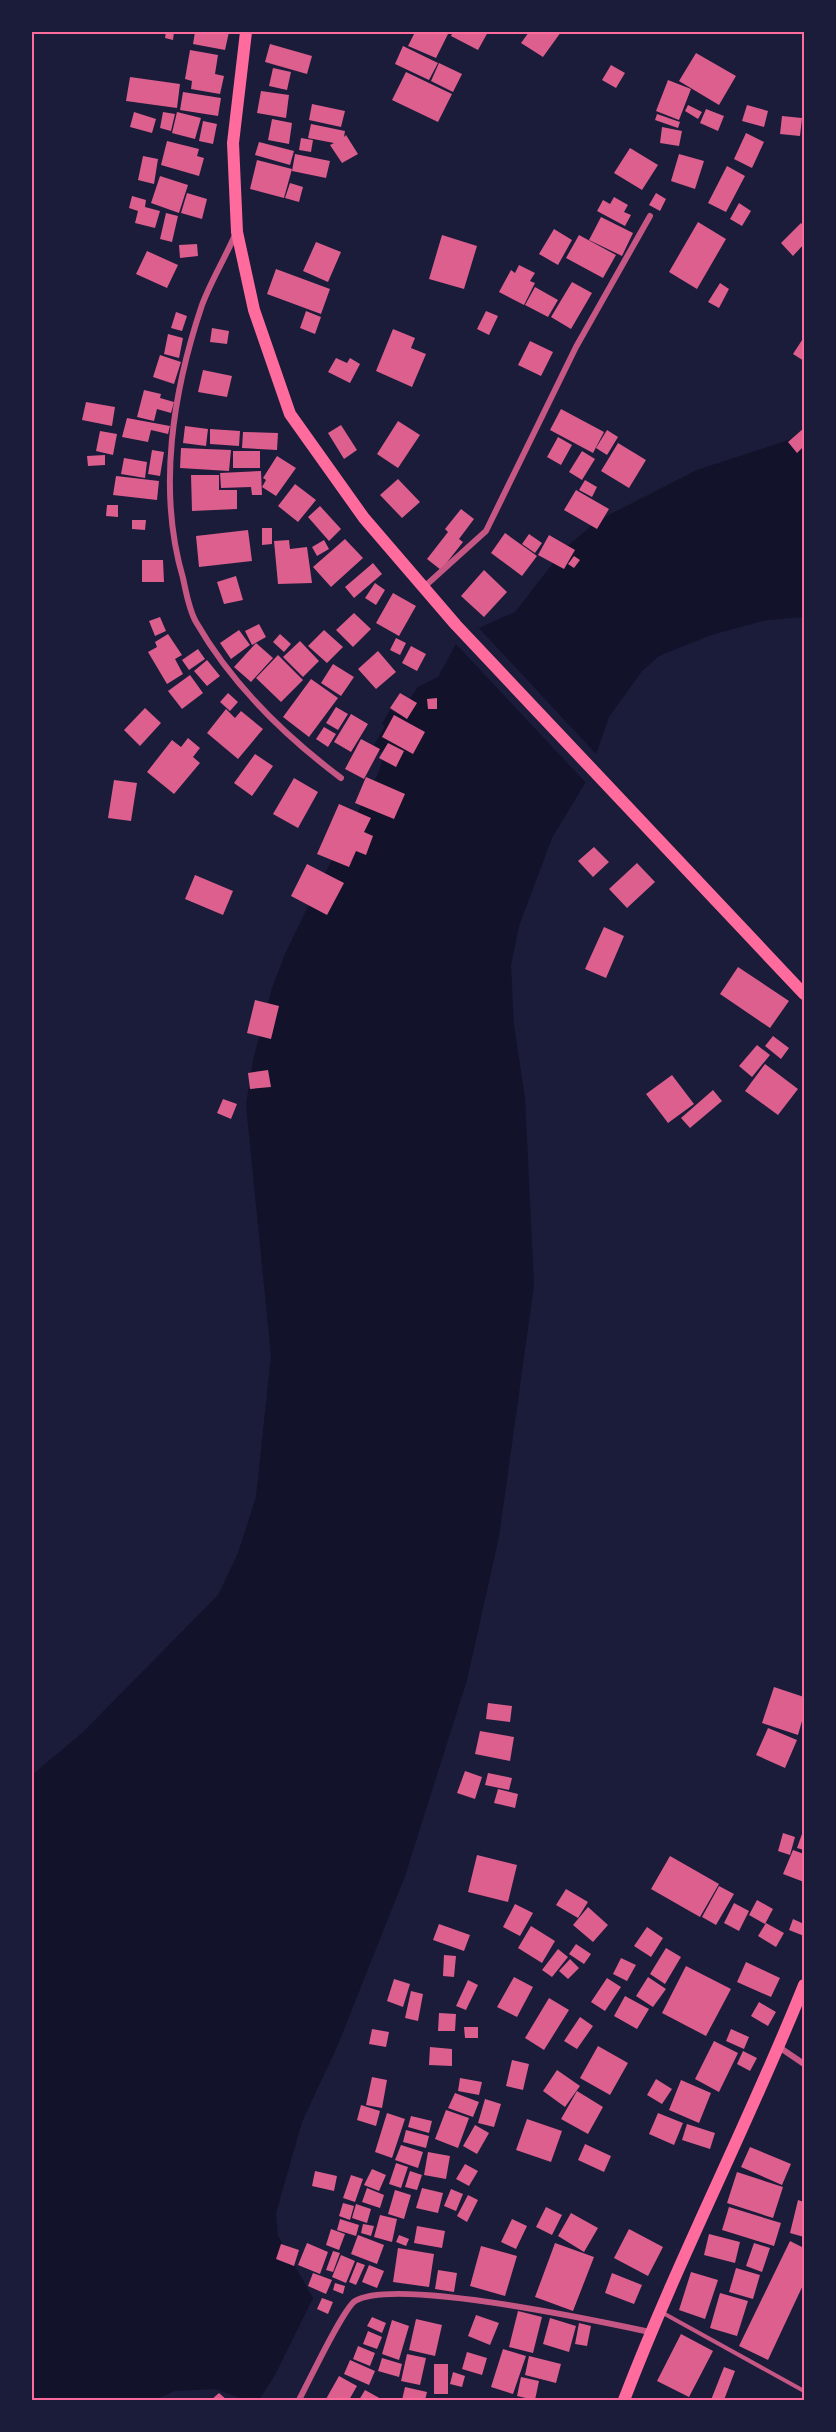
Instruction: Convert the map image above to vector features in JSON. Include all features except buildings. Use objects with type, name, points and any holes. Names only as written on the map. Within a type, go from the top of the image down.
[{"type":"main road","points":[[246,32],[232,143],[237,232],[254,310],[290,414],[364,518],[456,625],[804,994]]},
{"type":"main road","points":[[624,2400],[650,2332],[779,2047],[804,1985]]},
{"type":"street","points":[[424,587],[486,531],[576,347],[650,216]]},
{"type":"street","points":[[237,232],[203,304],[178,401],[169,470],[174,550],[195,620],[242,686],[300,748],[341,778]]},
{"type":"street","points":[[779,2047],[804,2064]]},
{"type":"street","points":[[299,2400],[350,2305],[368,2296],[391,2293],[481,2301],[650,2332]]},
{"type":"lane","points":[[660,2312],[804,2391]]},
{"type":"shaded area","points":[[804,435],[804,617],[767,620],[711,635],[659,656],[642,671],[609,717],[587,780],[552,838],[519,926],[511,965],[514,1026],[525,1098],[534,1285],[499,1537],[467,1680],[405,1876],[337,2047],[302,2122],[276,2213],[278,2236],[313,2298],[275,2375],[259,2400],[246,2400],[215,2389],[175,2391],[154,2400],[32,2400],[32,1775],[82,1733],[218,1595],[238,1553],[256,1497],[271,1356],[246,1105],[253,1060],[272,988],[285,954],[315,892],[378,774],[384,754],[373,747],[385,726],[382,724],[390,710],[399,715],[418,687],[438,677],[456,644],[479,628],[515,612],[564,549],[597,521],[697,470]]},
{"type":"pier","points":[[477,626],[598,756],[587,784],[454,642]]}]
